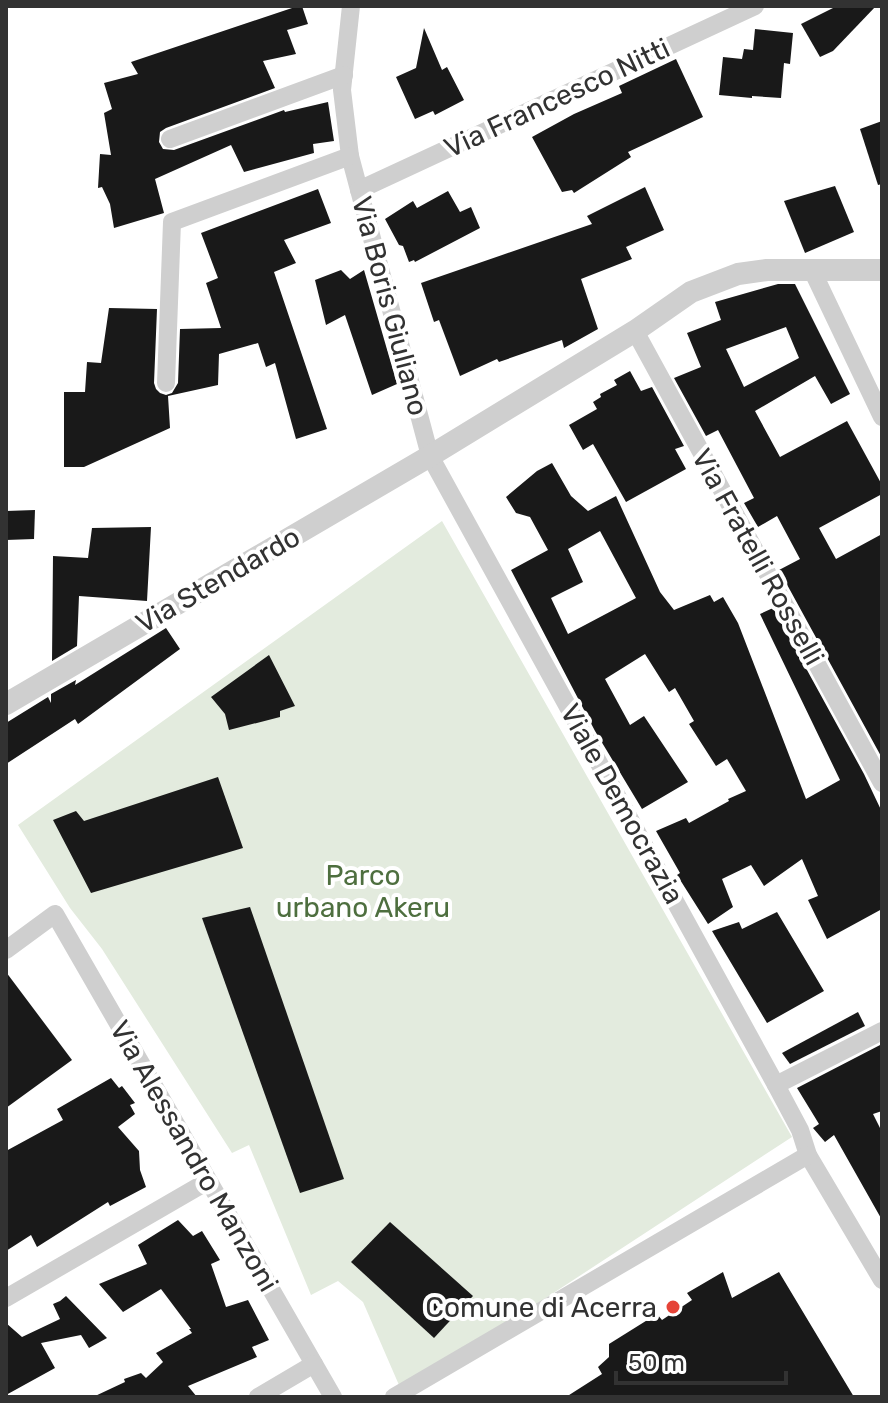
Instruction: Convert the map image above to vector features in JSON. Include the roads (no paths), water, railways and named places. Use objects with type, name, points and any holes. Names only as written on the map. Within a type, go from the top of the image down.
[{"type":"street","name":"Via Boris Giuliano","points":[[351,6],[342,90],[350,156],[430,456]]},
{"type":"street","name":"Via Francesco Nitti","points":[[359,190],[755,6]]},
{"type":"street","points":[[170,139],[344,75]]},
{"type":"street","name":"Via Boris Giuliano","points":[[166,383],[172,222],[350,156]]},
{"type":"street","name":"Via Stendardo","points":[[6,704],[430,456],[635,331],[691,292],[738,274],[767,270],[882,270]]},
{"type":"street","points":[[812,270],[882,417]]},
{"type":"street","name":"Via Fratelli Rosselli","points":[[635,331],[882,783]]},
{"type":"street","name":"Viale Democrazia","points":[[430,456],[776,1085],[800,1130],[808,1155],[882,1280]]},
{"type":"street","name":"Via Alessandro Manzoni","points":[[6,950],[55,914],[333,1397]]},
{"type":"street","points":[[776,1085],[882,1031]]},
{"type":"street","points":[[394,1397],[808,1155]]},
{"type":"street","points":[[6,1298],[208,1181]]},
{"type":"street","points":[[258,1397],[314,1364]]},
{"type":"place","name":"Comune di Acerra","points":[[673,1307]]},
{"type":"park label","name":"Parco urbano Akeru","points":[[363,891]]}]
